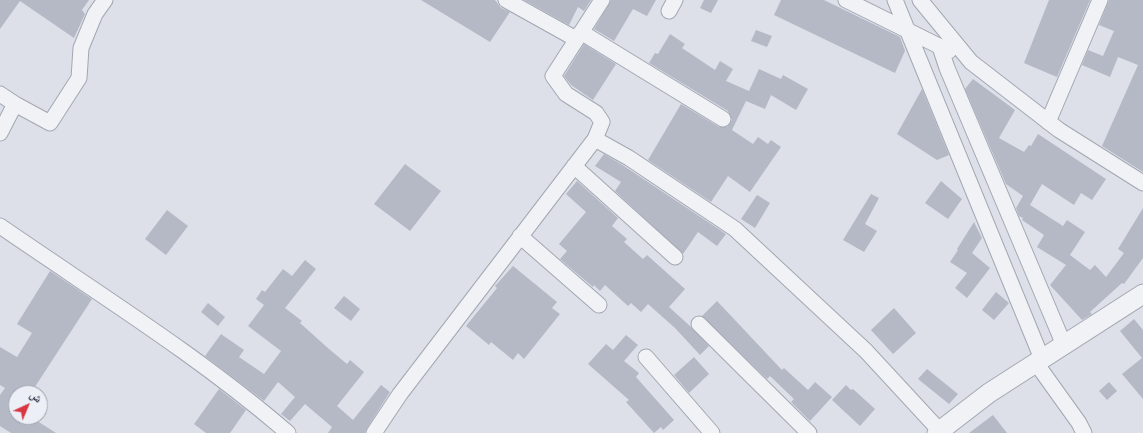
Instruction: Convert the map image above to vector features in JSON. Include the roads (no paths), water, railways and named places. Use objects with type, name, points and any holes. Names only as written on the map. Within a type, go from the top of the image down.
[{"type":"street","points":[[0,94],[50,124],[79,78],[81,48],[95,14],[105,0]]},
{"type":"street","points":[[506,0],[578,36],[723,119]]},
{"type":"street","points":[[374,433],[400,394],[595,139],[602,122],[596,113],[566,94],[553,76],[602,0]]},
{"type":"street","points":[[846,0],[971,62],[1048,122],[1143,184]]},
{"type":"street","points":[[895,0],[909,31],[1039,361],[1079,422],[1084,433]]},
{"type":"street","points":[[920,0],[971,62]]},
{"type":"street","points":[[1048,122],[1100,0]]},
{"type":"street","points":[[940,47],[947,68],[1064,345]]},
{"type":"street","points":[[0,133],[15,104]]},
{"type":"street","points":[[595,139],[629,158],[735,228],[866,351],[938,432],[989,393],[1064,345],[1141,300]]},
{"type":"street","points":[[574,166],[675,257]]},
{"type":"street","points":[[0,226],[194,359],[260,408],[288,433]]},
{"type":"street","points":[[520,236],[599,305]]},
{"type":"street","points":[[699,324],[808,433]]},
{"type":"street","points":[[646,357],[712,433]]}]
